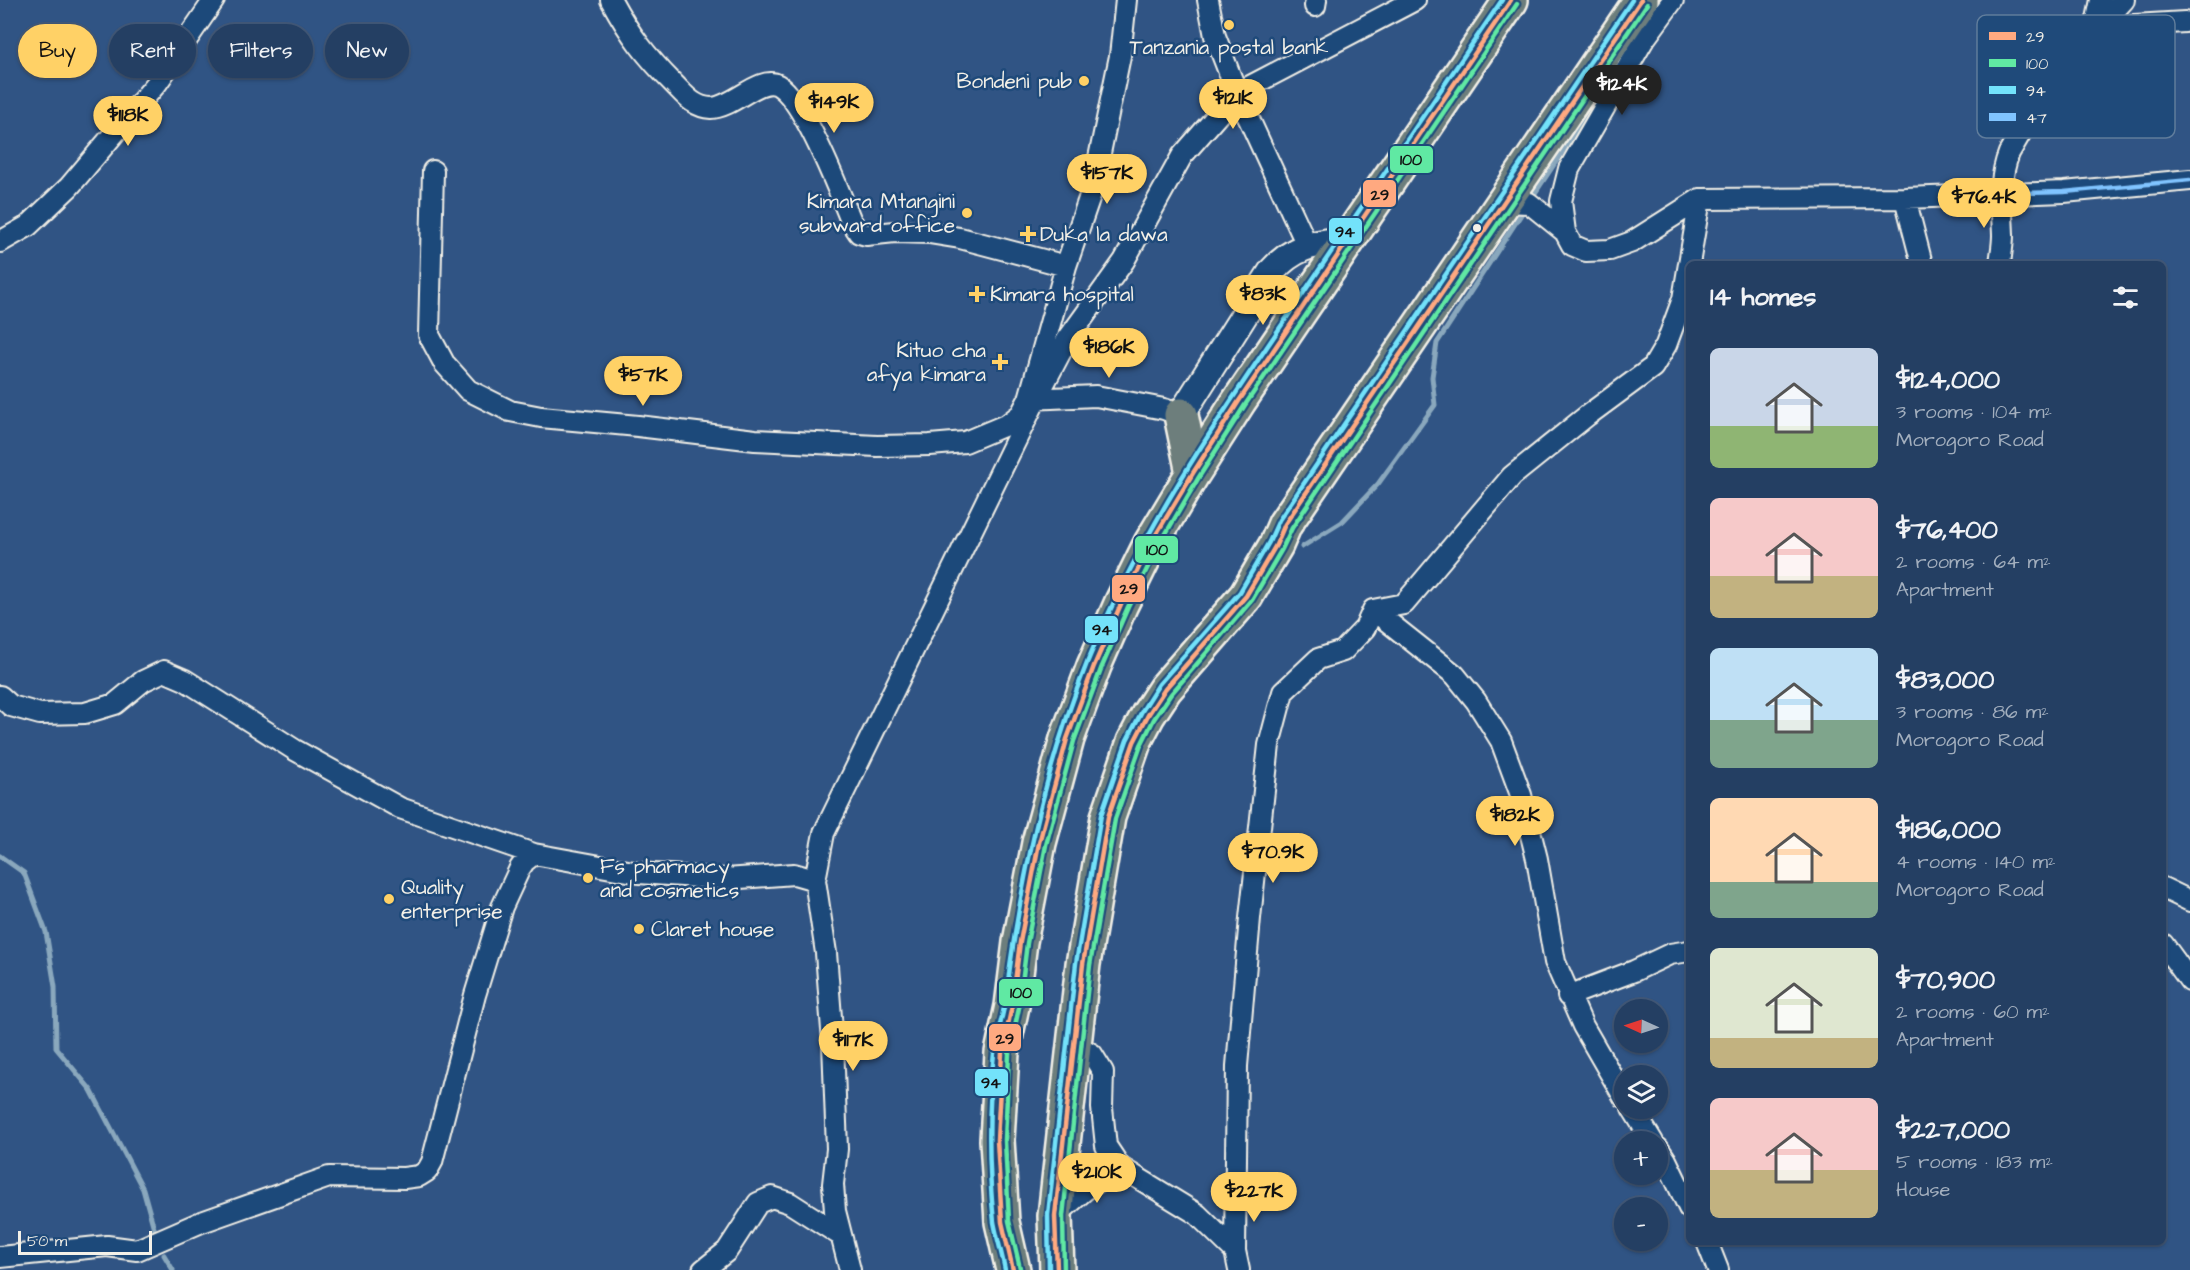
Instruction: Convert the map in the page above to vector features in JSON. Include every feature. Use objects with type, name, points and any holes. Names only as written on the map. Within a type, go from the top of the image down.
[{"type":"highway","points":[[1012,1270],[1002,1222],[997,1140],[1000,1078],[1016,963],[1039,843],[1067,739],[1094,666],[1151,543],[1193,473],[1348,239],[1511,0]]},
{"type":"highway","points":[[1057,1270],[1055,1216],[1085,953],[1108,817],[1134,742],[1165,689],[1246,596],[1276,545],[1285,524],[1641,0]]},
{"type":"highway","points":[[1181,415],[1193,473]]},
{"type":"street","points":[[0,242],[28,226],[69,187],[157,83],[214,0]]},
{"type":"street","points":[[611,0],[642,51],[690,101],[706,107],[717,107],[740,98],[764,84],[772,83],[780,87],[800,112],[814,136],[851,221],[859,233],[866,235],[895,232],[943,235],[1066,266]]},
{"type":"street","points":[[433,171],[429,335],[444,363],[468,390],[510,411],[541,417],[755,440],[877,446],[920,446],[965,442],[1008,424],[1021,414],[1033,399],[1066,266],[1093,187],[1120,56],[1126,0]]},
{"type":"street","points":[[1208,0],[1215,36],[1237,93],[1307,245]]},
{"type":"street","points":[[850,1270],[835,1211],[833,1184],[837,1149],[833,1043],[826,952],[815,880],[824,833],[1033,399],[1067,340],[1124,261],[1182,156],[1237,93],[1415,0]]},
{"type":"street","points":[[1673,0],[1643,41],[1569,169],[1561,201],[1565,232],[1572,245],[1586,250],[1610,250],[1632,242],[1700,199],[1905,198],[2064,192],[2190,180]]},
{"type":"street","points":[[2098,15],[2101,0]]},
{"type":"street","points":[[2111,15],[2124,0]]},
{"type":"street","points":[[2175,23],[2185,22]]},
{"type":"street","points":[[2000,261],[2003,237],[2000,194],[2004,165],[2017,138]]},
{"type":"street","points":[[1905,198],[1921,261]]},
{"type":"street","points":[[1689,261],[1700,199]]},
{"type":"street","points":[[1503,202],[1529,203],[1565,232]]},
{"type":"street","points":[[1033,399],[1096,396],[1164,409],[1181,415],[1272,271],[1291,253],[1307,245],[1348,239]]},
{"type":"street","points":[[1373,610],[1404,604],[1512,476],[1653,367],[1666,345],[1683,299],[1686,281]]},
{"type":"street","points":[[1373,610],[1455,675],[1476,701],[1501,741],[1521,795],[1537,859],[1555,962],[1568,996],[1614,1081]]},
{"type":"street","points":[[1239,1270],[1235,1251],[1237,1066],[1269,745],[1283,692],[1318,659],[1343,651],[1365,628],[1373,610]]},
{"type":"street","points":[[0,696],[11,706],[40,714],[85,713],[115,704],[143,681],[164,671],[185,680],[295,750],[400,808],[534,854],[639,873],[726,879],[794,874],[815,880]]},
{"type":"street","points":[[0,1257],[107,1246],[137,1250],[199,1223],[329,1177],[404,1178],[419,1176],[427,1171],[432,1162],[474,996],[502,908],[520,868],[534,854]]},
{"type":"street","points":[[2166,889],[2190,901]]},
{"type":"street","points":[[2166,948],[2190,981]]},
{"type":"street","points":[[1568,996],[1634,972],[1670,954],[1686,951]]},
{"type":"street","points":[[1074,1044],[1092,1054],[1103,1072],[1102,1108],[1106,1146],[1120,1167],[1197,1214],[1235,1251]]},
{"type":"street","points":[[1668,1164],[1686,1202]]},
{"type":"street","points":[[1055,1216],[1085,1190],[1120,1167]]},
{"type":"street","points":[[703,1270],[727,1251],[758,1203],[772,1197],[790,1203],[840,1235]]},
{"type":"street","points":[[1708,1245],[1718,1270]]},
{"type":"waterway","points":[[1531,199],[1612,77]]},
{"type":"waterway","points":[[1302,547],[1342,522],[1378,484],[1435,405],[1432,377],[1437,343],[1526,207]]},
{"type":"waterway","points":[[0,856],[24,873],[46,932],[55,987],[56,1048],[91,1090],[143,1189],[155,1232]]},
{"type":"waterway","points":[[164,1255],[173,1270]]},
{"type":"transit line","name":"94","points":[[1005,1270],[994,1222],[991,1180],[990,1116],[994,1053],[1005,1004],[1026,869],[1036,827],[1058,744],[1087,663],[1131,568],[1209,434],[1502,0]]},
{"type":"transit line","name":"29","points":[[1013,1270],[1002,1222],[997,1140],[1002,1053],[1039,843],[1067,739],[1094,666],[1151,543],[1193,473],[1239,401],[1511,0]]},
{"type":"transit line","name":"94","points":[[1049,1270],[1048,1215],[1076,963],[1101,815],[1127,740],[1159,684],[1240,592],[1279,520],[1632,0]]},
{"type":"transit line","name":"29","points":[[1057,1270],[1055,1216],[1083,964],[1108,817],[1134,742],[1165,689],[1246,596],[1276,545],[1285,524],[1641,0]]},
{"type":"transit line","name":"100","points":[[1020,1268],[1009,1221],[1005,1140],[1009,1054],[1019,1008],[1027,943],[1046,845],[1074,741],[1101,669],[1158,547],[1199,477],[1245,405],[1517,4]]},
{"type":"transit line","name":"100","points":[[1064,1270],[1063,1216],[1090,965],[1115,819],[1141,745],[1154,719],[1171,694],[1252,600],[1292,528],[1647,4]]},
{"type":"transit line","name":"47","points":[[2025,193],[2064,192],[2190,180]]},
{"type":"place","name":"Tanzania postal bank","points":[[1229,25]]},
{"type":"place","name":"Bondeni pub","points":[[1084,81]]},
{"type":"place","name":"Kimara Mtangini subward office","points":[[967,213]]},
{"type":"place","name":"Duka la dawa","points":[[1028,234]]},
{"type":"place","name":"Kimara hospital","points":[[977,294]]},
{"type":"place","name":"Kituo cha afya kimara","points":[[1000,362]]},
{"type":"place","name":"Fs pharmacy and cosmetics","points":[[588,878]]},
{"type":"place","name":"Quality enterprise","points":[[389,899]]},
{"type":"place","name":"Claret house","points":[[639,929]]}]
